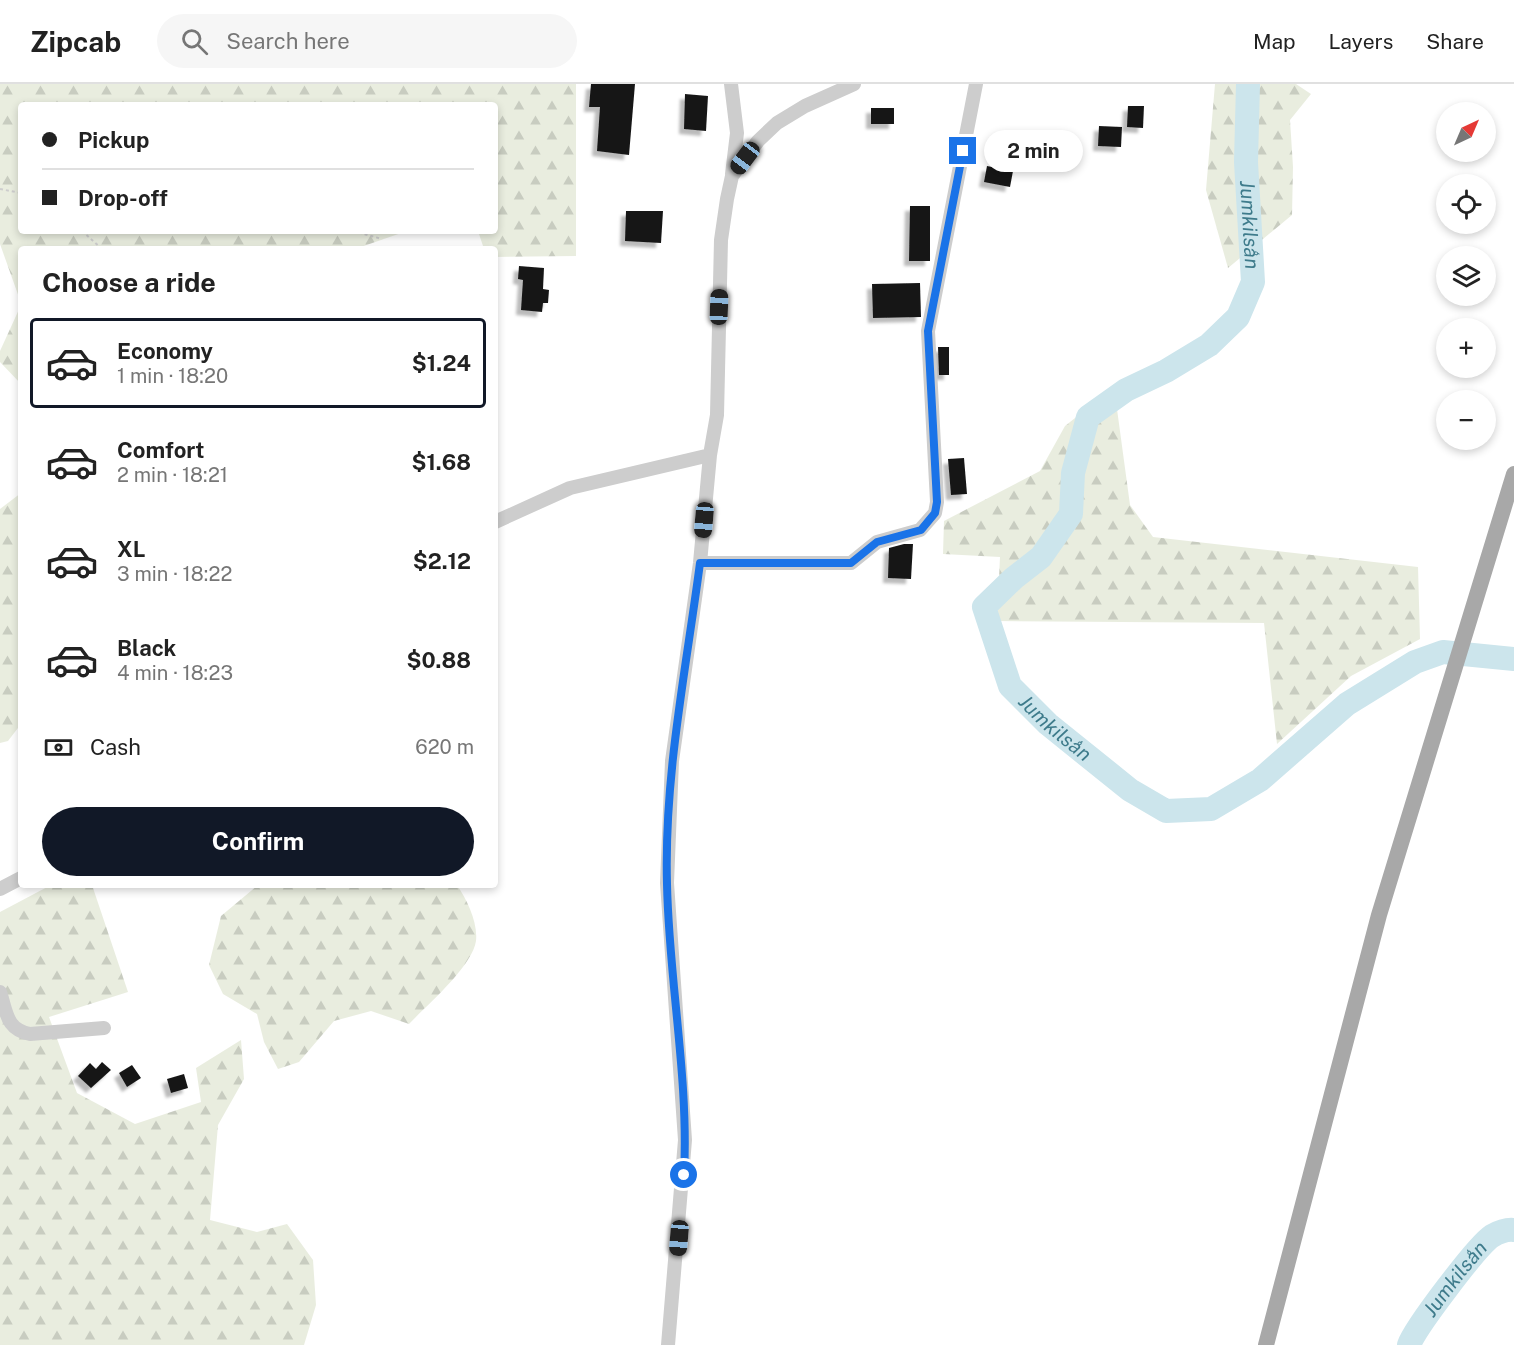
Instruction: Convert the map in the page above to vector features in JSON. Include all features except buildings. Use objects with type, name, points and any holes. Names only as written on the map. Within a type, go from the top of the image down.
[{"type":"main road","points":[[1266,1345],[1379,915],[1450,676],[1514,474]]},
{"type":"street","points":[[668,1345],[686,1140],[667,883],[672,761],[700,563],[710,454],[717,415],[721,240],[732,176],[736,134],[731,84]]},
{"type":"street","points":[[732,176],[758,141],[777,123],[805,106],[854,84]]},
{"type":"street","points":[[700,563],[851,563],[877,542],[921,530],[935,513],[937,502],[928,331],[976,84]]},
{"type":"street","points":[[498,521],[570,488],[710,454]]},
{"type":"street","points":[[0,890],[18,880]]},
{"type":"street","points":[[0,992],[8,1022],[19,1032],[30,1034],[104,1028]]},
{"type":"path","points":[[0,189],[18,192]]},
{"type":"path","points":[[85,234],[99,246]]},
{"type":"path","points":[[364,234],[382,239]]},
{"type":"green space","points":[[0,84],[576,84],[576,256],[498,257],[498,246],[483,246],[479,234],[498,234],[498,102],[18,102],[18,234],[398,234],[364,246],[18,246],[18,295],[0,244]]},
{"type":"green space","points":[[1215,84],[1296,84],[1311,94],[1290,120],[1293,167],[1292,215],[1228,268],[1206,190]]},
{"type":"green space","points":[[18,312],[18,381],[0,362],[0,351]]},
{"type":"green space","points":[[1114,387],[1130,505],[1153,537],[1418,567],[1420,639],[1351,676],[1277,744],[1264,623],[997,621],[1000,557],[943,554],[944,521],[1040,471],[1065,426]]},
{"type":"green space","points":[[18,495],[18,728],[8,741],[0,743],[0,509]]},
{"type":"green space","points":[[45,888],[93,888],[128,992],[49,1017],[77,1093],[135,1124],[201,1102],[196,1068],[241,1040],[244,1079],[218,1125],[210,1220],[257,1232],[287,1224],[313,1260],[316,1305],[304,1345],[0,1345],[0,912]]},
{"type":"green space","points":[[254,888],[459,888],[471,912],[476,941],[473,951],[458,974],[409,1024],[371,1011],[334,1021],[299,1062],[278,1069],[264,1042],[257,1014],[223,994],[209,965],[221,916]]},
{"type":"waterway","name":"Jumkilsån","points":[[1248,84],[1246,162],[1253,282],[1238,317],[1209,345],[1166,371],[1126,390],[1088,417],[1073,473],[1071,514],[1041,557],[1014,578],[984,607],[1010,686],[1048,724],[1130,790],[1166,811],[1211,809],[1260,780],[1347,704],[1415,662],[1443,652],[1514,659]]},
{"type":"waterway","name":"Jumkilsån","points":[[1409,1345],[1434,1306],[1484,1243],[1497,1233],[1514,1230]]},
{"type":"route","points":[[684,1175],[686,1140],[671,967],[667,883],[672,761],[700,563],[851,563],[877,542],[900,538],[921,530],[935,513],[937,502],[928,331],[963,151]]}]
